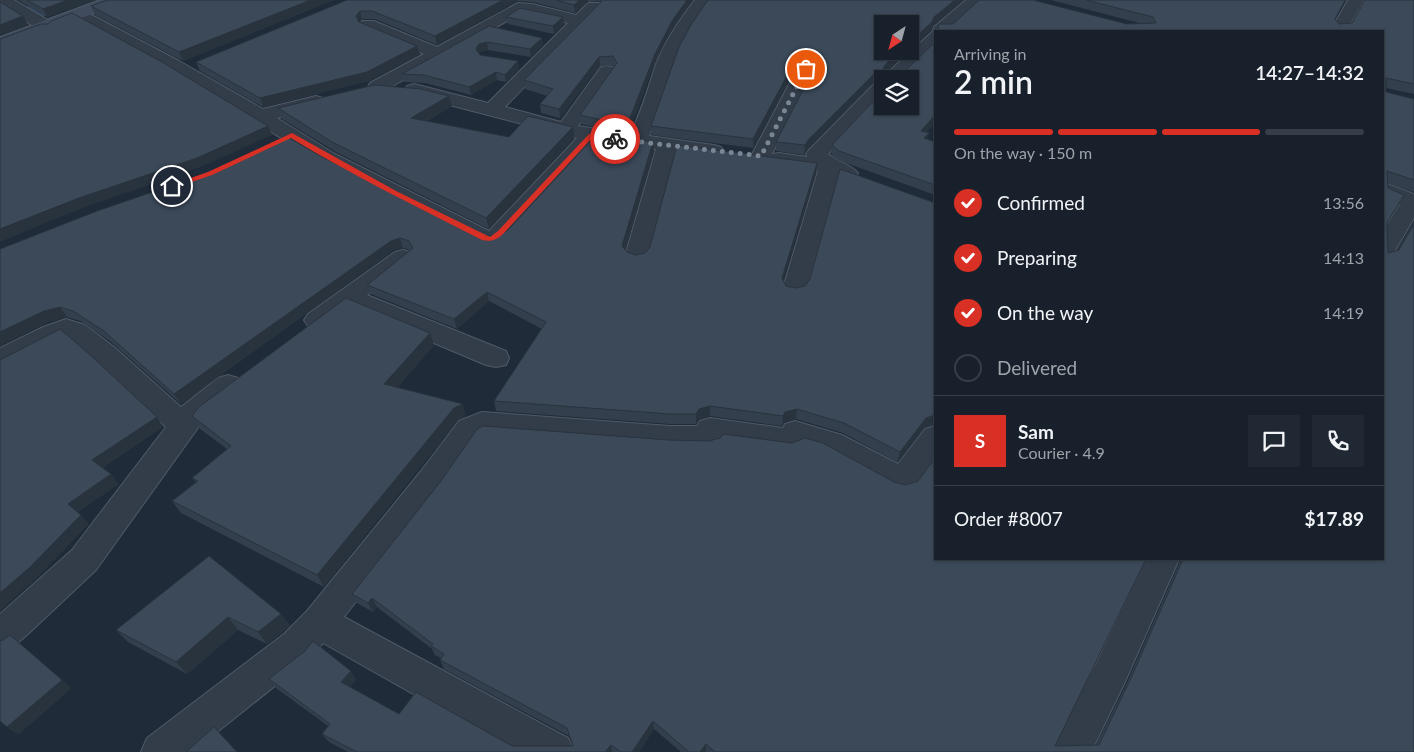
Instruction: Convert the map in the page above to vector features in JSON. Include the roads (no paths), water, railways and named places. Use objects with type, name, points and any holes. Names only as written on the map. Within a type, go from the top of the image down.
[{"type":"main road","points":[[0,43],[36,19],[78,14],[115,0]]},
{"type":"street","points":[[3,0],[36,19]]},
{"type":"street","points":[[636,142],[650,115],[666,62],[688,18],[703,0]]},
{"type":"street","points":[[941,30],[976,0]]},
{"type":"street","points":[[1340,28],[1356,0]]},
{"type":"street","points":[[493,109],[578,20],[594,6]]},
{"type":"street","points":[[357,91],[376,86],[518,8],[532,9],[578,20]]},
{"type":"street","points":[[78,14],[182,70],[328,158],[485,238],[490,239],[501,233],[591,135]]},
{"type":"street","points":[[368,25],[437,53]]},
{"type":"street","points":[[486,26],[513,32]]},
{"type":"street","points":[[540,38],[559,42]]},
{"type":"street","points":[[902,70],[931,45]]},
{"type":"street","points":[[182,70],[200,62]]},
{"type":"street","points":[[517,62],[536,65]]},
{"type":"street","points":[[746,155],[806,69]]},
{"type":"street","points":[[566,128],[607,71]]},
{"type":"street","points":[[376,86],[425,91],[591,135],[830,166],[865,179]]},
{"type":"street","points":[[830,166],[816,154],[874,95]]},
{"type":"street","points":[[260,116],[338,96]]},
{"type":"street","points":[[267,147],[292,135]]},
{"type":"street","points":[[637,256],[667,146]]},
{"type":"street","points":[[795,288],[830,166]]},
{"type":"street","points":[[1384,189],[1406,198],[1411,204],[1384,251]]},
{"type":"street","points":[[300,333],[403,257]]},
{"type":"street","points":[[348,297],[496,358]]},
{"type":"street","points":[[0,360],[52,333],[66,328],[76,331],[105,354],[182,425]]},
{"type":"street","points":[[0,634],[18,622],[84,560],[182,425],[195,410],[251,368]]},
{"type":"street","points":[[161,752],[297,646],[319,622],[432,480],[468,429],[482,423],[699,438],[709,438],[710,429],[791,440],[795,432],[832,443],[903,481],[934,438]]},
{"type":"street","points":[[1070,752],[1111,672],[1162,560]]},
{"type":"street","points":[[319,622],[554,752]]},
{"type":"waterway","points":[[0,24],[68,0]]}]
